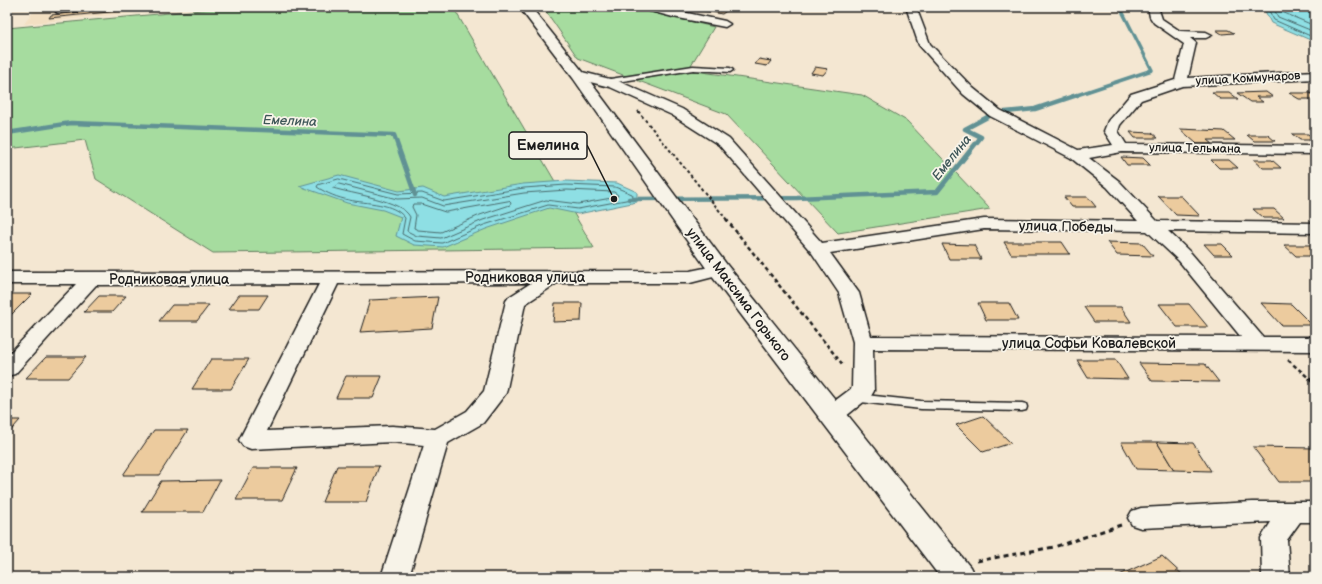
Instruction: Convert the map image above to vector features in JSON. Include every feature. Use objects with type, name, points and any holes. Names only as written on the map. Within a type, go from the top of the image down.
[{"type":"main road","name":"улица Максима Горького","points":[[525,7],[578,75],[719,270],[955,572]]},
{"type":"street","points":[[647,7],[725,24]]},
{"type":"street","points":[[911,7],[924,45],[968,91],[995,113],[1076,155],[1113,184],[1153,227],[1185,257],[1264,344]]},
{"type":"street","points":[[1153,7],[1155,17],[1158,21],[1190,43],[1181,82]]},
{"type":"street","points":[[1176,34],[1206,35]]},
{"type":"street","points":[[578,75],[609,83],[677,112],[724,142],[818,249],[849,293],[863,342],[859,394],[832,415]]},
{"type":"street","name":"улица Коммунаров","points":[[1122,148],[1111,131],[1113,124],[1136,97],[1181,82],[1315,75]]},
{"type":"street","name":"улица Тельмана","points":[[1076,155],[1122,148],[1315,150]]},
{"type":"street","name":"улица Победы","points":[[818,249],[984,224],[1315,228]]},
{"type":"street","name":"Родниковая улица","points":[[7,278],[690,277],[719,270]]},
{"type":"street","points":[[331,278],[251,440],[392,434],[438,438],[475,417],[494,393],[516,301],[554,277]]},
{"type":"street","points":[[7,369],[92,279]]},
{"type":"street","name":"улица Софьи Ковалевской","points":[[863,342],[1315,344]]},
{"type":"street","points":[[395,577],[438,438]]},
{"type":"street","points":[[1141,518],[1252,512],[1304,512]]},
{"type":"street","points":[[1276,577],[1274,538],[1304,512]]},
{"type":"lane","points":[[61,7],[58,12],[109,7]]},
{"type":"lane","points":[[674,14],[685,7]]},
{"type":"lane","points":[[609,83],[693,68],[730,70]]},
{"type":"lane","points":[[859,394],[921,405],[1022,407]]},
{"type":"path","points":[[609,83],[625,95],[755,254],[859,394]]},
{"type":"path","points":[[1264,344],[1315,383]]},
{"type":"path","points":[[955,572],[1054,547],[1141,518]]},
{"type":"shaded area","points":[[37,7],[185,7],[24,24]]},
{"type":"green space","points":[[234,7],[453,7],[594,248],[213,253],[96,179],[85,140],[7,149],[7,28]]},
{"type":"green space","points":[[543,7],[629,7],[714,27],[688,70],[862,95],[907,121],[990,209],[838,233],[726,114],[578,58]]},
{"type":"water","points":[[1263,7],[1315,7],[1315,42],[1271,23]]},
{"type":"water","points":[[339,175],[399,191],[423,188],[444,197],[523,184],[566,181],[617,183],[637,192],[637,202],[578,214],[549,208],[486,229],[443,247],[414,245],[396,236],[401,217],[383,210],[347,203],[299,186]]},
{"type":"building","points":[[128,7],[159,7],[49,18],[51,15]]},
{"type":"building","points":[[706,7],[732,7],[722,14],[701,10]]},
{"type":"building","points":[[1216,30],[1228,30],[1234,33],[1222,34]]},
{"type":"building","points":[[759,59],[771,61],[767,66],[755,64]]},
{"type":"building","points":[[815,67],[828,69],[823,75],[811,73]]},
{"type":"building","points":[[1212,92],[1229,92],[1238,99],[1220,99]]},
{"type":"building","points":[[1266,92],[1273,97],[1256,97],[1263,102],[1250,102],[1237,93]]},
{"type":"building","points":[[1289,93],[1310,93],[1315,96],[1315,99],[1299,99]]},
{"type":"building","points":[[1180,129],[1224,131],[1235,140],[1207,140],[1212,144],[1197,144]]},
{"type":"building","points":[[1130,132],[1152,133],[1158,138],[1135,138]]},
{"type":"building","points":[[1292,134],[1308,134],[1315,140],[1300,140]]},
{"type":"building","points":[[1247,135],[1268,135],[1275,141],[1254,141]]},
{"type":"building","points":[[1121,157],[1143,158],[1150,165],[1127,165]]},
{"type":"building","points":[[1211,160],[1229,160],[1238,168],[1219,168]]},
{"type":"building","points":[[1254,160],[1272,160],[1281,168],[1263,168]]},
{"type":"building","points":[[1158,196],[1181,196],[1200,216],[1176,215]]},
{"type":"building","points":[[1064,197],[1088,197],[1096,207],[1072,207]]},
{"type":"building","points":[[1253,209],[1274,209],[1284,218],[1263,218]]},
{"type":"building","points":[[1004,242],[1062,242],[1070,254],[1011,254]]},
{"type":"building","points":[[1107,242],[1142,243],[1153,256],[1117,255]]},
{"type":"building","points":[[942,244],[974,245],[981,259],[949,259]]},
{"type":"building","points":[[1204,244],[1222,244],[1233,255],[1214,255]]},
{"type":"building","points":[[1284,245],[1310,245],[1315,250],[1315,256],[1296,256]]},
{"type":"building","points":[[7,294],[32,294],[11,315],[7,314]]},
{"type":"building","points":[[239,295],[268,295],[259,309],[229,309]]},
{"type":"building","points":[[99,296],[126,296],[112,312],[84,312]]},
{"type":"building","points":[[438,297],[432,328],[360,332],[370,300]]},
{"type":"building","points":[[555,303],[582,303],[581,321],[553,322]]},
{"type":"building","points":[[978,303],[1009,303],[1018,320],[986,320]]},
{"type":"building","points":[[1261,303],[1291,304],[1312,325],[1281,325]]},
{"type":"building","points":[[1159,304],[1189,304],[1208,327],[1177,327]]},
{"type":"building","points":[[172,305],[209,305],[197,321],[159,321]]},
{"type":"building","points":[[1084,307],[1121,307],[1131,322],[1094,322]]},
{"type":"building","points":[[46,357],[86,357],[68,378],[26,378]]},
{"type":"building","points":[[211,359],[249,359],[231,389],[192,389]]},
{"type":"building","points":[[1077,360],[1116,360],[1128,379],[1088,378]]},
{"type":"building","points":[[1139,363],[1205,364],[1219,382],[1152,381]]},
{"type":"building","points":[[346,376],[382,376],[373,398],[336,398]]},
{"type":"building","points":[[983,416],[1011,443],[983,452],[956,425]]},
{"type":"building","points":[[7,420],[20,420],[7,435]]},
{"type":"building","points":[[154,430],[188,430],[159,475],[123,475]]},
{"type":"building","points":[[1121,442],[1157,442],[1174,470],[1136,469]]},
{"type":"building","points":[[1157,442],[1193,443],[1211,471],[1174,470]]},
{"type":"building","points":[[1253,447],[1315,448],[1315,482],[1279,482]]},
{"type":"building","points":[[337,466],[379,466],[366,502],[322,502]]},
{"type":"building","points":[[253,468],[297,468],[282,500],[236,500]]},
{"type":"building","points":[[220,480],[203,512],[142,512],[161,481]]},
{"type":"building","points":[[1162,556],[1185,577],[1115,577]]},
{"type":"waterway","name":"Емелина","points":[[629,199],[797,198],[937,192],[981,137],[965,129],[995,113],[1035,109],[1152,70],[1120,7]]},
{"type":"waterway","name":"Емелина","points":[[7,133],[71,123],[394,135],[415,195]]},
{"type":"place","name":"Емелина","points":[[614,199]]}]
